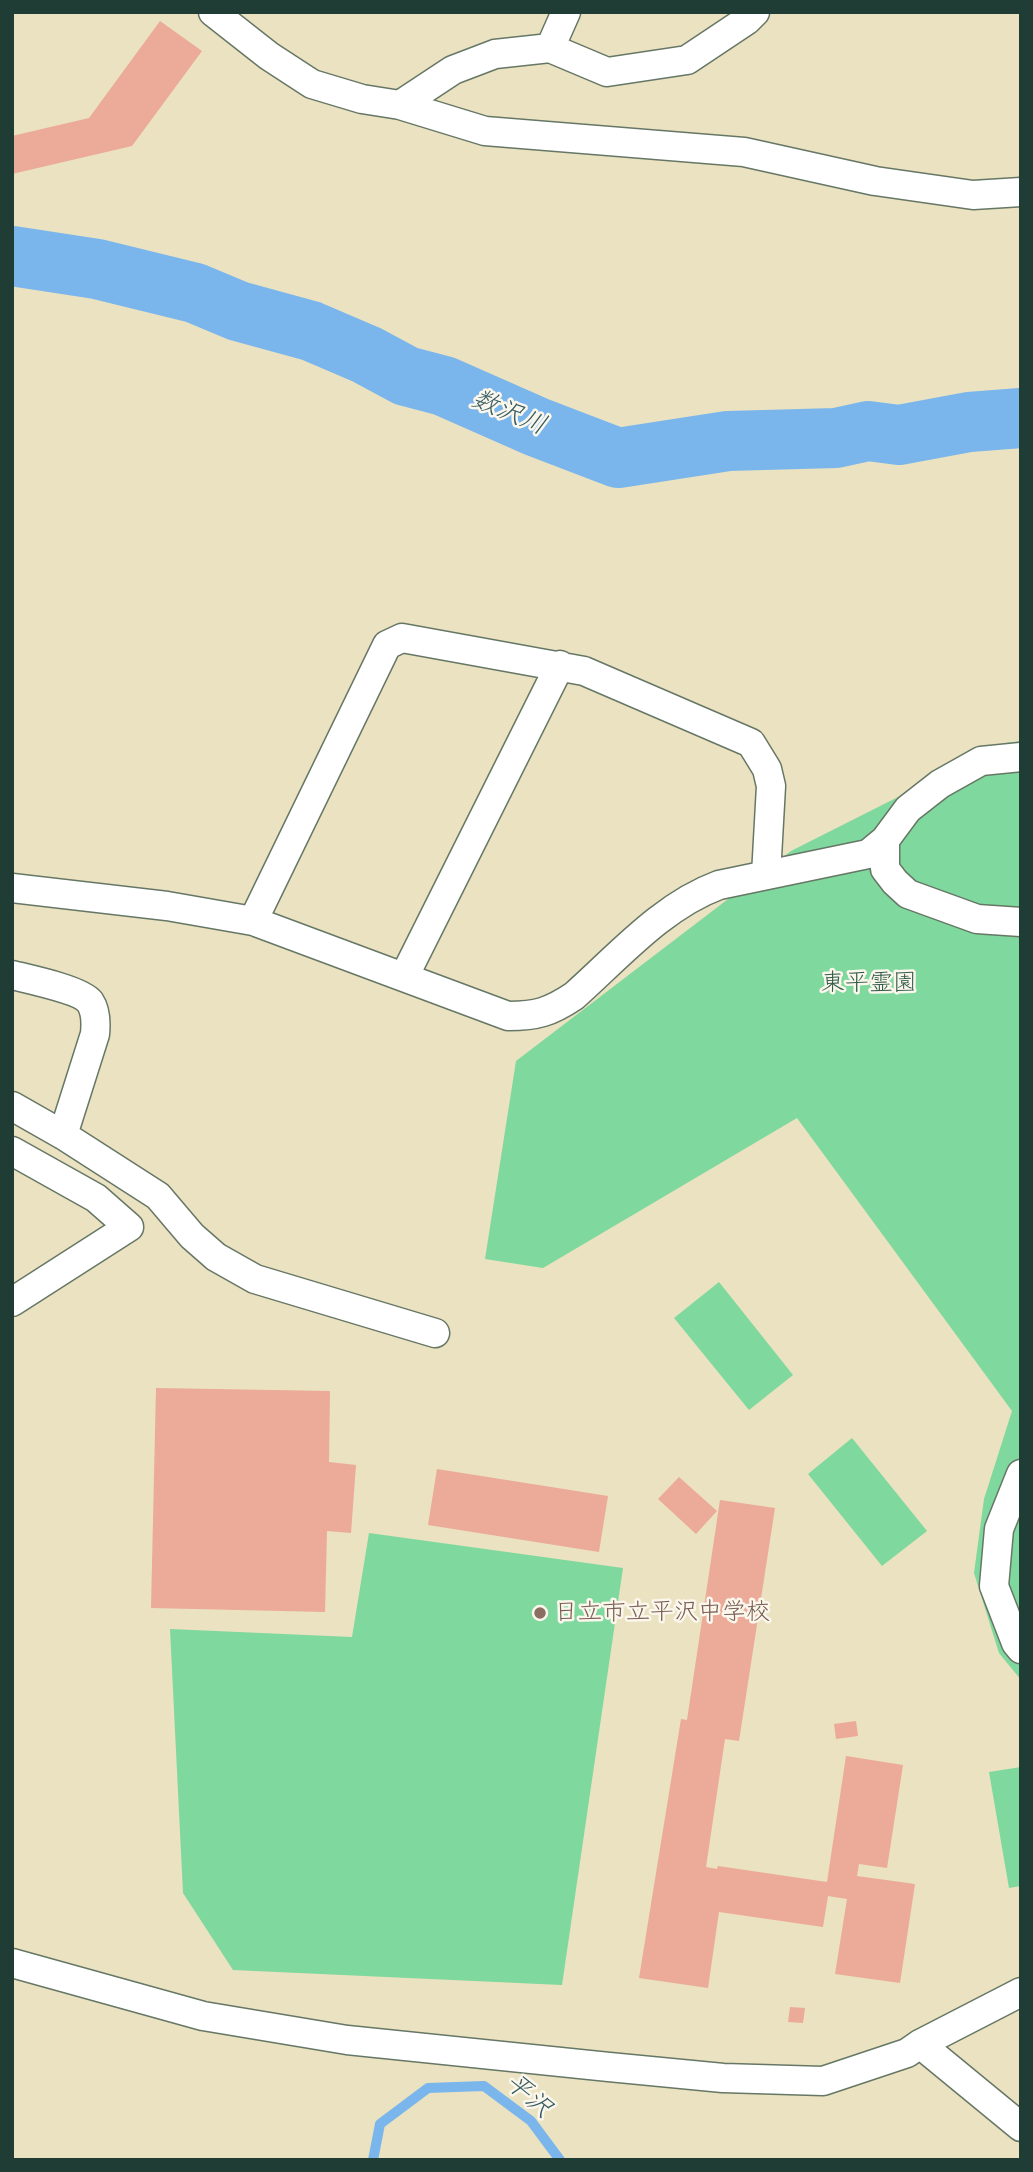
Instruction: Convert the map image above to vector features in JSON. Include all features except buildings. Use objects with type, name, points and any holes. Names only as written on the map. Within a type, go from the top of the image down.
[{"type":"street","points":[[214,12],[269,56],[312,84],[362,99],[400,105],[485,131],[744,152],[875,181],[961,194],[1021,192]]},
{"type":"street","points":[[550,48],[566,12]]},
{"type":"street","points":[[400,105],[453,70],[495,54],[550,48],[607,72],[687,60],[755,12]]},
{"type":"street","points":[[253,921],[387,645],[402,638],[584,670],[751,743],[767,769],[771,786],[766,875]]},
{"type":"street","points":[[404,977],[560,665]]},
{"type":"street","points":[[12,888],[167,906],[253,921],[508,1016],[533,1016],[555,1009],[574,996],[675,906],[719,885],[868,854],[885,840],[908,808],[940,784],[981,761],[1021,757]]},
{"type":"street","points":[[885,840],[885,869],[908,894],[977,919],[1021,922]]},
{"type":"street","points":[[12,975],[79,994],[89,1001],[96,1020],[95,1034],[63,1135]]},
{"type":"street","points":[[12,1106],[158,1196],[192,1236],[216,1257],[255,1279],[435,1334]]},
{"type":"street","points":[[12,1151],[96,1198],[129,1227],[12,1302]]},
{"type":"street","points":[[1021,1474],[999,1529],[994,1586],[1016,1643],[1021,1649]]},
{"type":"street","points":[[12,1963],[203,2016],[347,2040],[723,2078],[823,2081],[907,2053],[919,2044],[1021,1992]]},
{"type":"street","points":[[919,2044],[1021,2127]]},
{"type":"green space","name":"東平霊園","points":[[1021,741],[1021,1680],[999,1653],[974,1573],[984,1499],[1012,1411],[797,1118],[543,1268],[485,1259],[516,1061],[791,851],[1005,743]]},
{"type":"green space","points":[[719,1282],[793,1375],[749,1410],[674,1318]]},
{"type":"green space","points":[[852,1438],[927,1531],[882,1566],[808,1474]]},
{"type":"green space","points":[[369,1533],[623,1568],[562,1985],[233,1970],[183,1893],[170,1629],[352,1637]]},
{"type":"green space","points":[[1021,1767],[1021,1886],[1009,1888],[989,1772]]},
{"type":"waterway","name":"数沢川","points":[[12,256],[97,269],[195,293],[238,311],[311,331],[367,355],[406,376],[444,386],[537,427],[618,458],[728,441],[836,438],[868,431],[899,435],[969,422],[1021,418]]},
{"type":"waterway","name":"平沢","points":[[373,2160],[380,2124],[428,2088],[484,2086],[531,2121],[560,2160]]},
{"type":"place","name":"日立市立平沢中学校","points":[[540,1613]]}]
